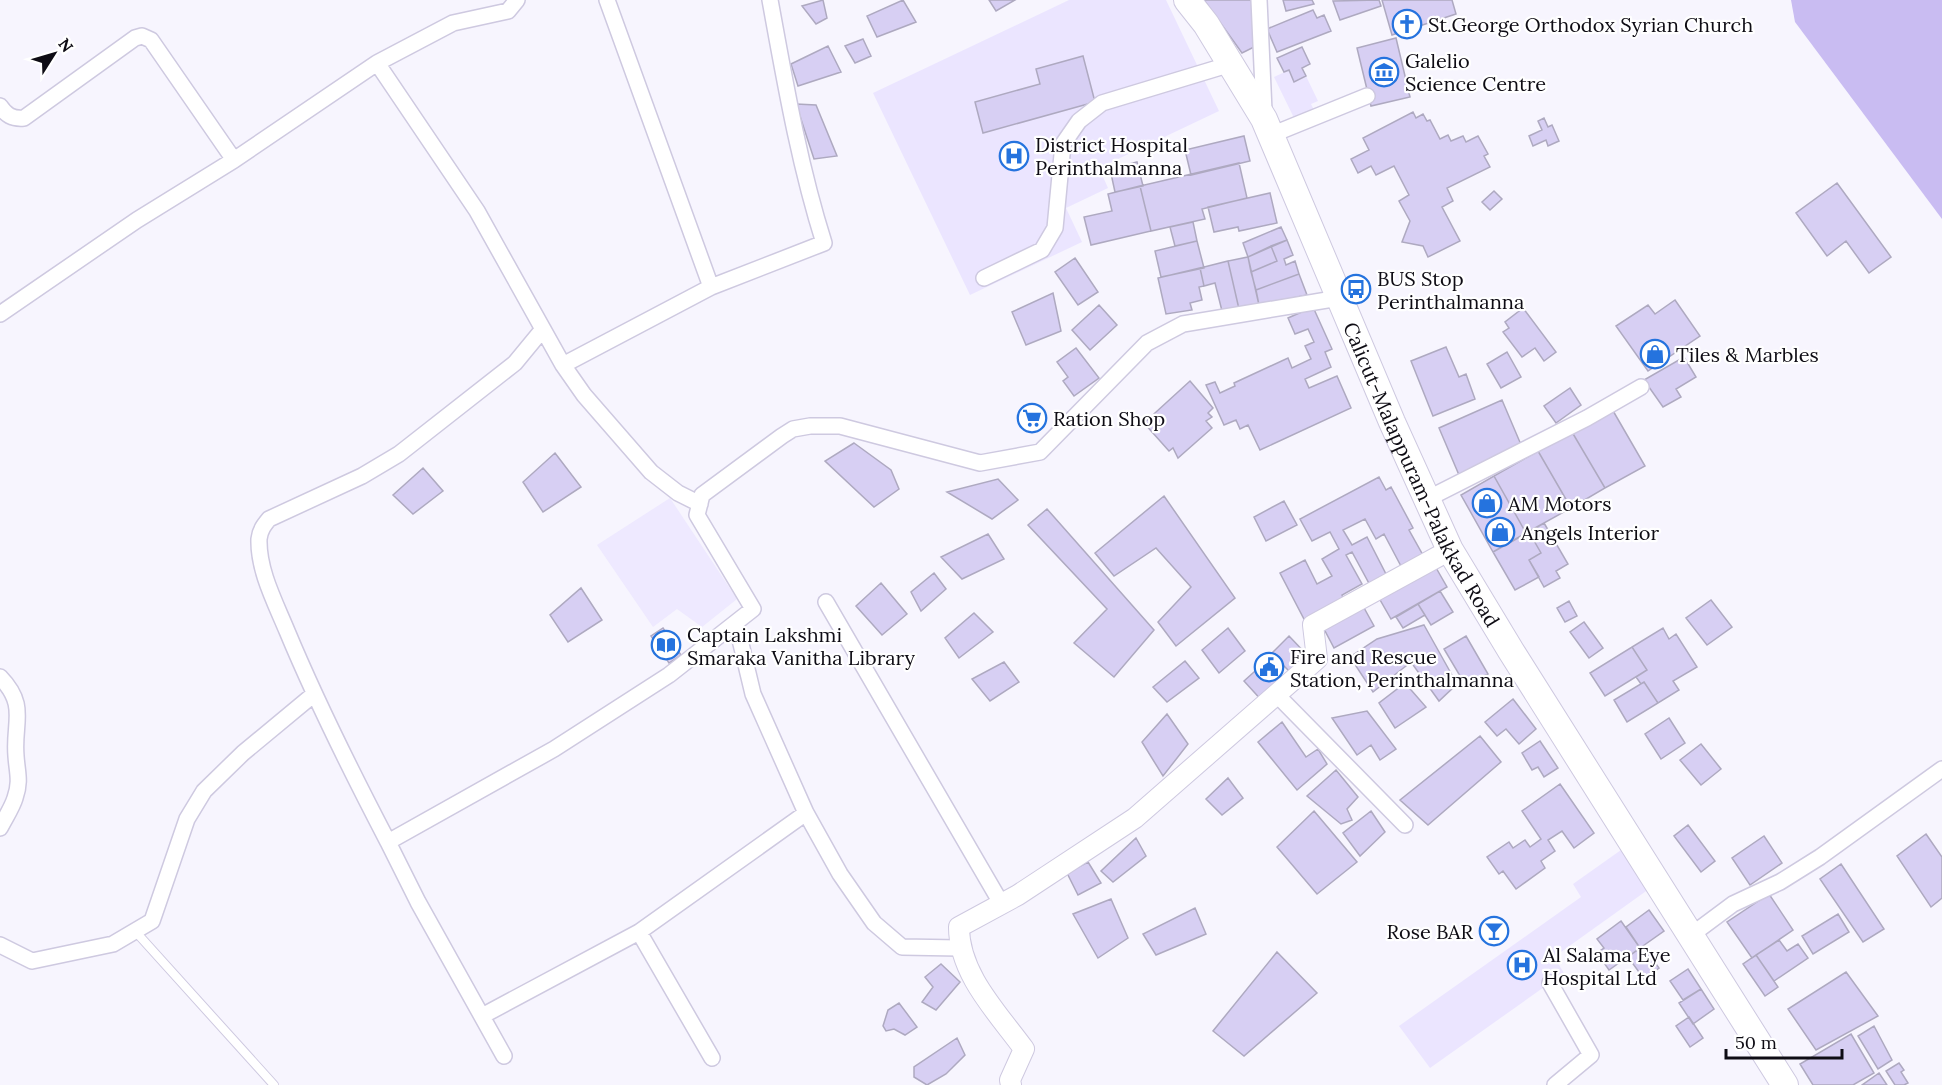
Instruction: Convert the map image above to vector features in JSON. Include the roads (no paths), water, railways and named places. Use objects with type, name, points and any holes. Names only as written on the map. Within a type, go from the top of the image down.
[{"type":"highway","name":"Calicut-Malappuram-Palakkad Road","points":[[1187,0],[1206,24],[1268,127],[1339,298],[1450,550],[1511,651],[1785,1085]]},
{"type":"street","points":[[0,314],[137,220],[234,160],[377,63],[453,23],[508,11],[517,0]]},
{"type":"street","points":[[608,0],[711,287]]},
{"type":"street","points":[[563,365],[711,287],[824,243],[812,205],[789,103],[770,0]]},
{"type":"street","points":[[1259,0],[1268,127],[1367,96]]},
{"type":"street","points":[[0,106],[5,114],[16,119],[24,118],[135,38],[142,36],[151,40],[234,160]]},
{"type":"street","points":[[377,63],[477,212],[563,365],[584,395],[651,472],[678,493],[699,504]]},
{"type":"street","points":[[984,278],[1042,250],[1055,228],[1063,144],[1079,121],[1102,103],[1231,64]]},
{"type":"street","points":[[388,842],[554,749],[669,675],[753,609],[697,515],[699,504],[702,495],[793,429],[810,426],[840,426],[980,464],[1040,452],[1146,343],[1183,324],[1339,298]]},
{"type":"street","points":[[504,1056],[418,903],[313,695],[261,563],[259,537],[262,527],[269,519],[362,476],[399,454],[515,363],[543,329]]},
{"type":"street","points":[[1427,500],[1587,418],[1641,387]]},
{"type":"street","points":[[1011,1085],[1010,1080],[1024,1049],[968,970],[959,948],[959,927],[1135,818],[1278,696],[1317,659],[1313,625],[1450,550]]},
{"type":"street","points":[[826,602],[1001,903]]},
{"type":"street","points":[[736,622],[753,694],[806,813],[840,874],[873,923],[902,947],[959,948]]},
{"type":"street","points":[[0,677],[12,689],[17,701],[16,757],[20,770],[15,798],[0,828]]},
{"type":"street","points":[[0,945],[32,961],[113,944],[152,921],[187,819],[204,791],[243,753],[313,695]]},
{"type":"street","points":[[1278,696],[1405,825]]},
{"type":"street","points":[[1690,936],[1733,904],[1780,882],[1820,857],[1942,769]]},
{"type":"street","points":[[482,1016],[639,932],[806,813]]},
{"type":"street","points":[[639,932],[712,1058]]},
{"type":"street","points":[[1550,983],[1591,1055],[1555,1085]]},
{"type":"lane","points":[[135,931],[274,1085]]},
{"type":"place","name":"St.George Orthodox Syrian Church","points":[[1407,24]]},
{"type":"place","name":"Galelio Science Centre","points":[[1384,72]]},
{"type":"place","name":"District Hospital Perinthalmanna","points":[[1014,156]]},
{"type":"place","name":"BUS Stop Perinthalmanna","points":[[1356,289]]},
{"type":"place","name":"Tiles & Marbles","points":[[1655,354]]},
{"type":"place","name":"Ration Shop","points":[[1032,418]]},
{"type":"place","name":"AM Motors","points":[[1487,503]]},
{"type":"place","name":"Angels Interior","points":[[1500,532]]},
{"type":"place","name":"Captain Lakshmi Smaraka Vanitha Library","points":[[666,645]]},
{"type":"place","name":"Fire and Rescue Station, Perinthalmanna","points":[[1269,667]]},
{"type":"place","name":"Rose BAR","points":[[1494,931]]},
{"type":"place","name":"Al Salama Eye Hospital Ltd","points":[[1522,965]]}]
